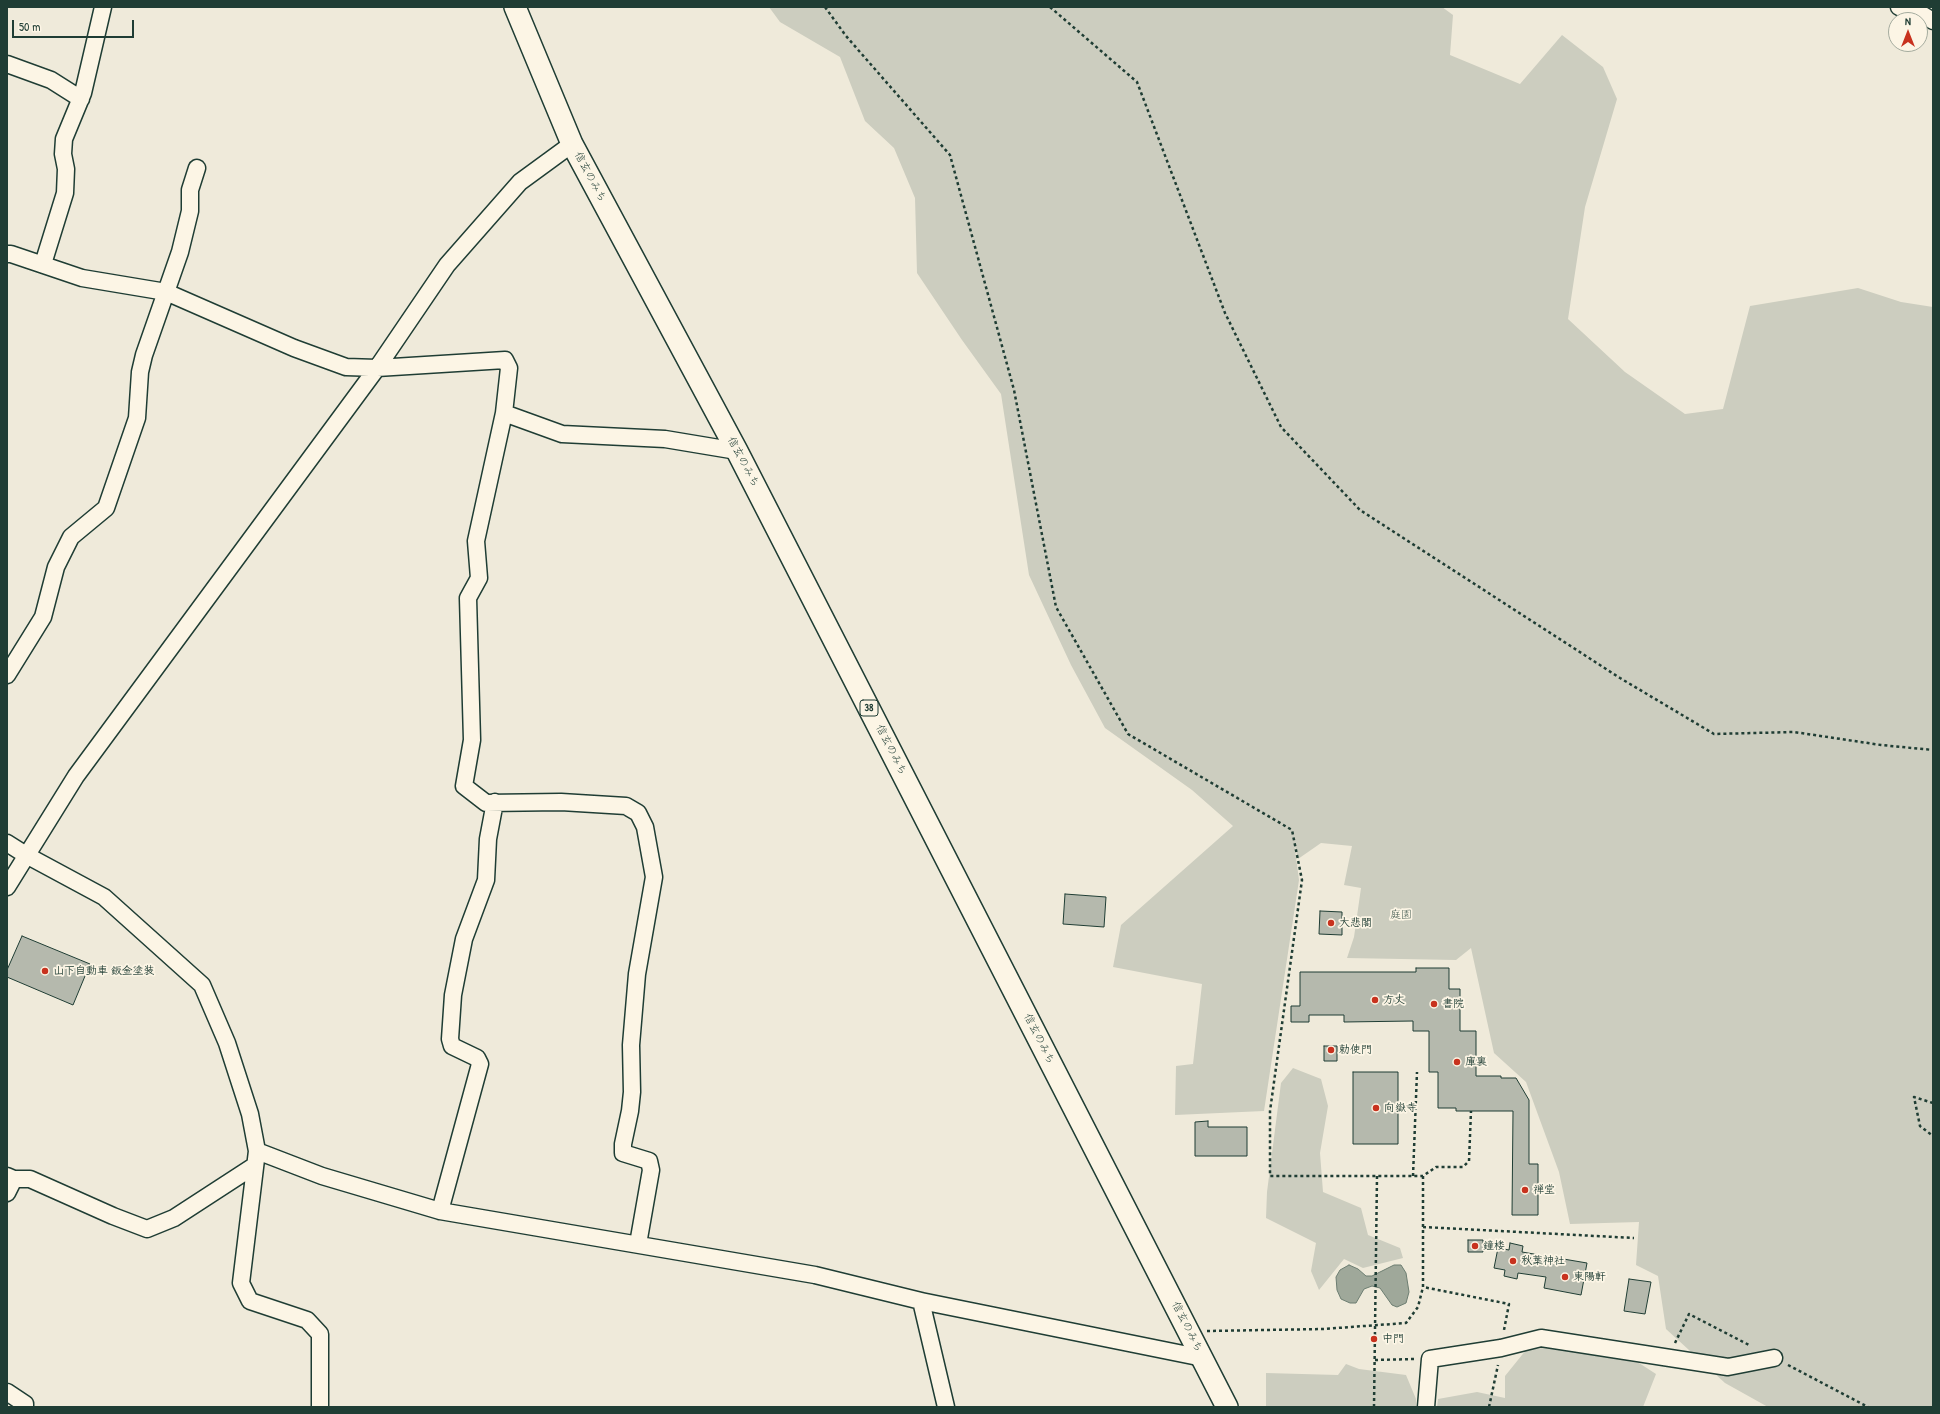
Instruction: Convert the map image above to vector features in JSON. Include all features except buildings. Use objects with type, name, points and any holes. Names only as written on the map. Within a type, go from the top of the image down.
[{"type":"main road","name":"信玄のみち","points":[[515,7],[572,144],[737,451],[1227,1407]]},
{"type":"street","points":[[43,264],[65,193],[66,169],[63,154],[64,139],[81,99],[103,7]]},
{"type":"street","points":[[1899,7],[1920,13],[1933,21]]},
{"type":"street","points":[[7,64],[51,80],[81,99]]},
{"type":"street","points":[[7,887],[76,776],[377,368],[447,265],[520,182],[572,144]]},
{"type":"street","points":[[7,674],[44,617],[56,567],[70,537],[106,508],[137,418],[140,372],[144,355],[180,252],[190,211],[190,190],[197,168]]},
{"type":"street","points":[[7,254],[43,264],[82,278],[166,292],[309,353],[346,367],[377,368],[504,360],[509,368],[504,413],[476,541],[479,578],[472,586],[468,598],[472,740],[464,786],[486,803],[561,802],[626,806],[638,814],[645,827],[654,877],[637,974],[631,1045],[632,1092],[630,1111],[623,1144],[623,1153],[649,1161],[651,1170],[638,1244]]},
{"type":"street","points":[[504,413],[562,434],[665,440],[737,451]]},
{"type":"street","points":[[440,1211],[480,1064],[477,1058],[452,1046],[450,1039],[453,995],[464,939],[486,880],[488,839],[495,802]]},
{"type":"street","points":[[7,843],[104,898],[202,985],[227,1043],[250,1114],[255,1158],[252,1198],[241,1283],[250,1300],[308,1320],[320,1334],[320,1407]]},
{"type":"street","points":[[255,1158],[440,1211],[815,1275],[921,1301],[1203,1358]]},
{"type":"street","points":[[7,1193],[11,1178],[30,1179],[113,1216],[147,1229],[174,1218],[255,1158]]},
{"type":"street","points":[[921,1301],[946,1407]]},
{"type":"street","points":[[1426,1407],[1430,1359],[1501,1348],[1541,1338],[1728,1367],[1774,1358]]},
{"type":"street","points":[[7,1392],[25,1404],[25,1407]]},
{"type":"path","points":[[825,7],[846,36],[950,155],[1014,390],[1056,607],[1124,727],[1128,734],[1292,830],[1302,880],[1270,1110],[1270,1176],[1423,1176],[1436,1167],[1463,1167],[1469,1161],[1471,1111]]},
{"type":"path","points":[[1050,7],[1137,82],[1224,313],[1281,427],[1360,510],[1620,678],[1714,734],[1794,732],[1881,745],[1933,750]]},
{"type":"path","points":[[1413,1176],[1417,1072]]},
{"type":"path","points":[[1933,1103],[1914,1097],[1920,1126],[1933,1136]]},
{"type":"path","points":[[1374,1407],[1377,1176]]},
{"type":"path","points":[[1189,1331],[1376,1326],[1406,1323],[1418,1307],[1423,1287],[1423,1176]]},
{"type":"path","points":[[1423,1227],[1634,1238]]},
{"type":"path","points":[[1423,1287],[1509,1304],[1489,1407]]},
{"type":"path","points":[[1375,1360],[1430,1359]]},
{"type":"green space","name":"庭園","points":[[769,7],[1442,7],[1453,15],[1450,55],[1520,84],[1562,35],[1603,67],[1617,99],[1585,207],[1568,319],[1625,372],[1685,414],[1723,409],[1750,306],[1858,288],[1901,302],[1933,307],[1933,1407],[1768,1407],[1725,1383],[1666,1329],[1658,1276],[1636,1265],[1639,1222],[1570,1224],[1559,1172],[1526,1082],[1494,1053],[1471,948],[1456,960],[1347,958],[1354,937],[1361,888],[1344,885],[1352,846],[1321,843],[1298,859],[1294,842],[1299,880],[1264,1111],[1175,1115],[1176,1066],[1193,1064],[1202,984],[1113,967],[1121,925],[1233,826],[1192,790],[1105,728],[1071,665],[1029,575],[1001,394],[962,340],[917,273],[915,198],[894,148],[865,121],[840,57],[780,22]]},
{"type":"green space","points":[[1293,1068],[1321,1079],[1328,1106],[1320,1153],[1323,1192],[1361,1208],[1368,1235],[1400,1248],[1403,1258],[1363,1268],[1344,1259],[1319,1290],[1311,1271],[1316,1243],[1266,1218],[1267,1192],[1281,1083]]},
{"type":"green space","points":[[1553,1347],[1639,1363],[1656,1374],[1643,1407],[1437,1407],[1438,1399],[1477,1392],[1505,1398],[1505,1376],[1526,1350]]},
{"type":"green space","points":[[1346,1364],[1359,1369],[1406,1375],[1416,1399],[1416,1407],[1266,1407],[1266,1373],[1338,1375]]},
{"type":"shaded area","points":[[1349,1265],[1358,1269],[1366,1276],[1372,1276],[1394,1265],[1401,1265],[1406,1273],[1409,1292],[1406,1303],[1397,1307],[1392,1305],[1380,1288],[1372,1286],[1364,1289],[1356,1303],[1350,1303],[1341,1299],[1337,1290],[1336,1277],[1340,1270]]},
{"type":"place","name":"大悲閣","points":[[1331,923]]},
{"type":"place","name":"山下自動車 鈑金塗装","points":[[45,971]]},
{"type":"place","name":"方丈","points":[[1375,1000]]},
{"type":"place","name":"書院","points":[[1434,1004]]},
{"type":"place","name":"勅使門","points":[[1331,1050]]},
{"type":"place","name":"庫裏","points":[[1457,1062]]},
{"type":"place","name":"向嶽寺","points":[[1376,1108]]},
{"type":"place","name":"禅堂","points":[[1525,1190]]},
{"type":"place","name":"鐘楼","points":[[1475,1246]]},
{"type":"place","name":"秋葉神社","points":[[1513,1261]]},
{"type":"place","name":"東陽軒","points":[[1565,1277]]},
{"type":"place","name":"中門","points":[[1374,1339]]}]
